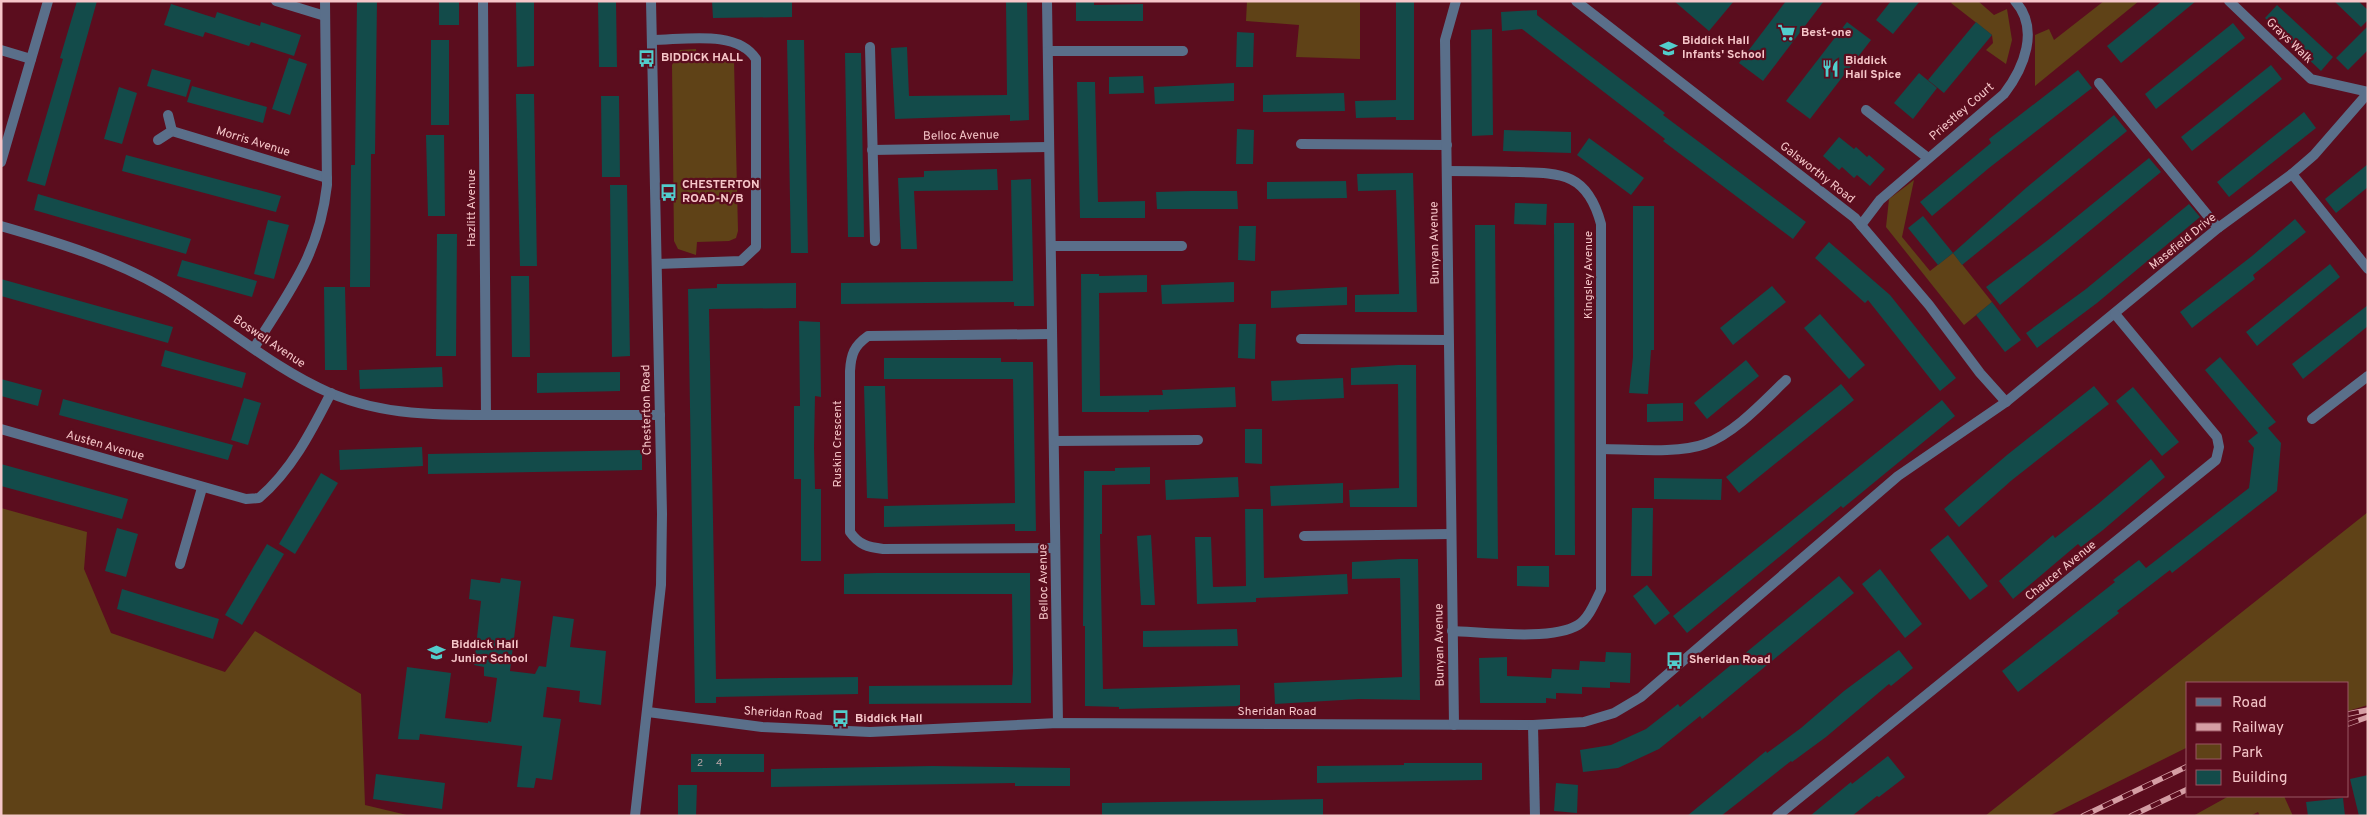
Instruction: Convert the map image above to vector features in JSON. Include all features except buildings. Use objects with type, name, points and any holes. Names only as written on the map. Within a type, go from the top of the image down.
[{"type":"street","points":[[1,162],[48,1]]},
{"type":"street","points":[[276,1],[325,16]]},
{"type":"street","points":[[254,348],[304,269],[320,227],[327,178],[325,1]]},
{"type":"street","name":"Hazlitt Avenue","points":[[484,1],[486,415]]},
{"type":"street","name":"Chesterton Road","points":[[635,816],[661,585],[660,415],[651,1]]},
{"type":"street","name":"Belloc Avenue","points":[[1047,1],[1058,723]]},
{"type":"street","name":"Bunyan Avenue","points":[[1454,725],[1445,40],[1456,1]]},
{"type":"street","name":"Galsworthy Road","points":[[1576,1],[1861,225],[1929,305],[1980,373],[2006,402]]},
{"type":"street","name":"Priestley Court","points":[[1861,225],[1880,200],[2004,94],[2017,76],[2026,56],[2028,31],[2021,8],[2015,1]]},
{"type":"street","name":"Grays Walk","points":[[2230,1],[2311,80],[2368,93]]},
{"type":"street","points":[[652,40],[724,39],[738,42],[751,50],[756,59],[756,247],[740,261],[657,264]]},
{"type":"street","points":[[870,47],[875,241]]},
{"type":"street","points":[[1,50],[31,59]]},
{"type":"street","points":[[1048,51],[1183,51]]},
{"type":"street","points":[[2099,83],[2218,228]]},
{"type":"street","name":"Masefield Drive","points":[[2006,402],[2218,228],[2292,174],[2314,155],[2368,93]]},
{"type":"street","name":"Priestley Court","points":[[1866,110],[1928,158]]},
{"type":"street","points":[[158,140],[172,131],[168,115]]},
{"type":"street","name":"Morris Avenue","points":[[172,131],[327,178]]},
{"type":"street","points":[[1301,144],[1446,145]]},
{"type":"street","name":"Belloc Avenue","points":[[872,150],[1049,147]]},
{"type":"street","name":"Kingsley Avenue","points":[[1447,171],[1558,173],[1577,183],[1590,194],[1601,224],[1601,590],[1591,610],[1578,625],[1552,634],[1452,630]]},
{"type":"street","points":[[2292,174],[2368,269]]},
{"type":"street","name":"Boswell Avenue","points":[[1,226],[71,246],[111,262],[162,287],[217,321],[294,375],[331,393],[374,407],[419,415],[660,415]]},
{"type":"street","points":[[1051,246],[1182,246]]},
{"type":"street","name":"Chaucer Avenue","points":[[1777,816],[2216,460],[2219,447],[2217,437],[2115,314]]},
{"type":"street","name":"Ruskin Crescent","points":[[1052,334],[868,336],[857,344],[851,357],[850,371],[850,532],[857,542],[869,547],[883,549],[1056,548]]},
{"type":"street","points":[[1302,339],[1448,340]]},
{"type":"street","points":[[2312,419],[2368,376]]},
{"type":"street","points":[[1601,449],[1668,449],[1704,444],[1741,422],[1786,380]]},
{"type":"street","name":"Austen Avenue","points":[[1,430],[202,488],[246,499],[259,498],[289,465],[309,436],[331,393]]},
{"type":"street","name":"Sheridan Road","points":[[648,712],[762,727],[870,732],[1058,723],[1533,725],[1584,722],[1614,713],[1641,697],[1898,476],[2006,402]]},
{"type":"street","points":[[1054,442],[1198,440]]},
{"type":"street","points":[[180,564],[202,488]]},
{"type":"street","points":[[1304,536],[1451,534]]},
{"type":"street","points":[[1533,725],[1535,816]]},
{"type":"green space","points":[[1247,1],[1360,1],[1360,59],[1296,57],[1299,25],[1246,21]]},
{"type":"green space","points":[[1953,1],[1978,1],[1994,15],[2007,9],[2012,40],[2006,64],[1986,50],[1993,43],[1992,35],[1951,3]]},
{"type":"green space","points":[[2104,1],[2139,1],[2035,86],[2035,35],[2049,29],[2054,40]]},
{"type":"green space","points":[[696,49],[697,60],[723,58],[734,61],[738,231],[736,238],[729,241],[697,242],[696,255],[678,249],[674,241],[672,65],[680,50]]},
{"type":"green space","points":[[1914,180],[1902,237],[1930,271],[1953,253],[1992,302],[1964,325],[1886,227],[1889,199]]},
{"type":"green space","points":[[1,508],[87,532],[84,569],[111,633],[225,672],[255,631],[361,694],[365,805],[411,816],[1,816]]},
{"type":"green space","points":[[2368,512],[2368,705],[2349,711],[2349,682],[2186,682],[2186,748],[2049,816],[1985,816]]},
{"type":"green space","points":[[2227,797],[2284,797],[2293,816],[2260,816],[2258,812],[2250,816],[2193,816]]},
{"type":"railway","points":[[2349,714],[2368,710]]},
{"type":"railway","points":[[2349,724],[2368,717]]},
{"type":"railway","points":[[2083,816],[2186,767]]},
{"type":"railway","points":[[2131,816],[2186,790]]},
{"type":"place","name":"Best-one","points":[[1787,33]]},
{"type":"place","name":"Biddick Hall Infants' School","points":[[1668,48]]},
{"type":"place","name":"BIDDICK HALL","points":[[647,58]]},
{"type":"place","name":"Biddick Hall Spice","points":[[1831,68]]},
{"type":"place","name":"CHESTERTON ROAD-N/B","points":[[668,192]]},
{"type":"place","name":"Biddick Hall Junior School","points":[[437,652]]},
{"type":"place","name":"Sheridan Road","points":[[1675,660]]},
{"type":"place","name":"Biddick Hall","points":[[841,719]]}]
